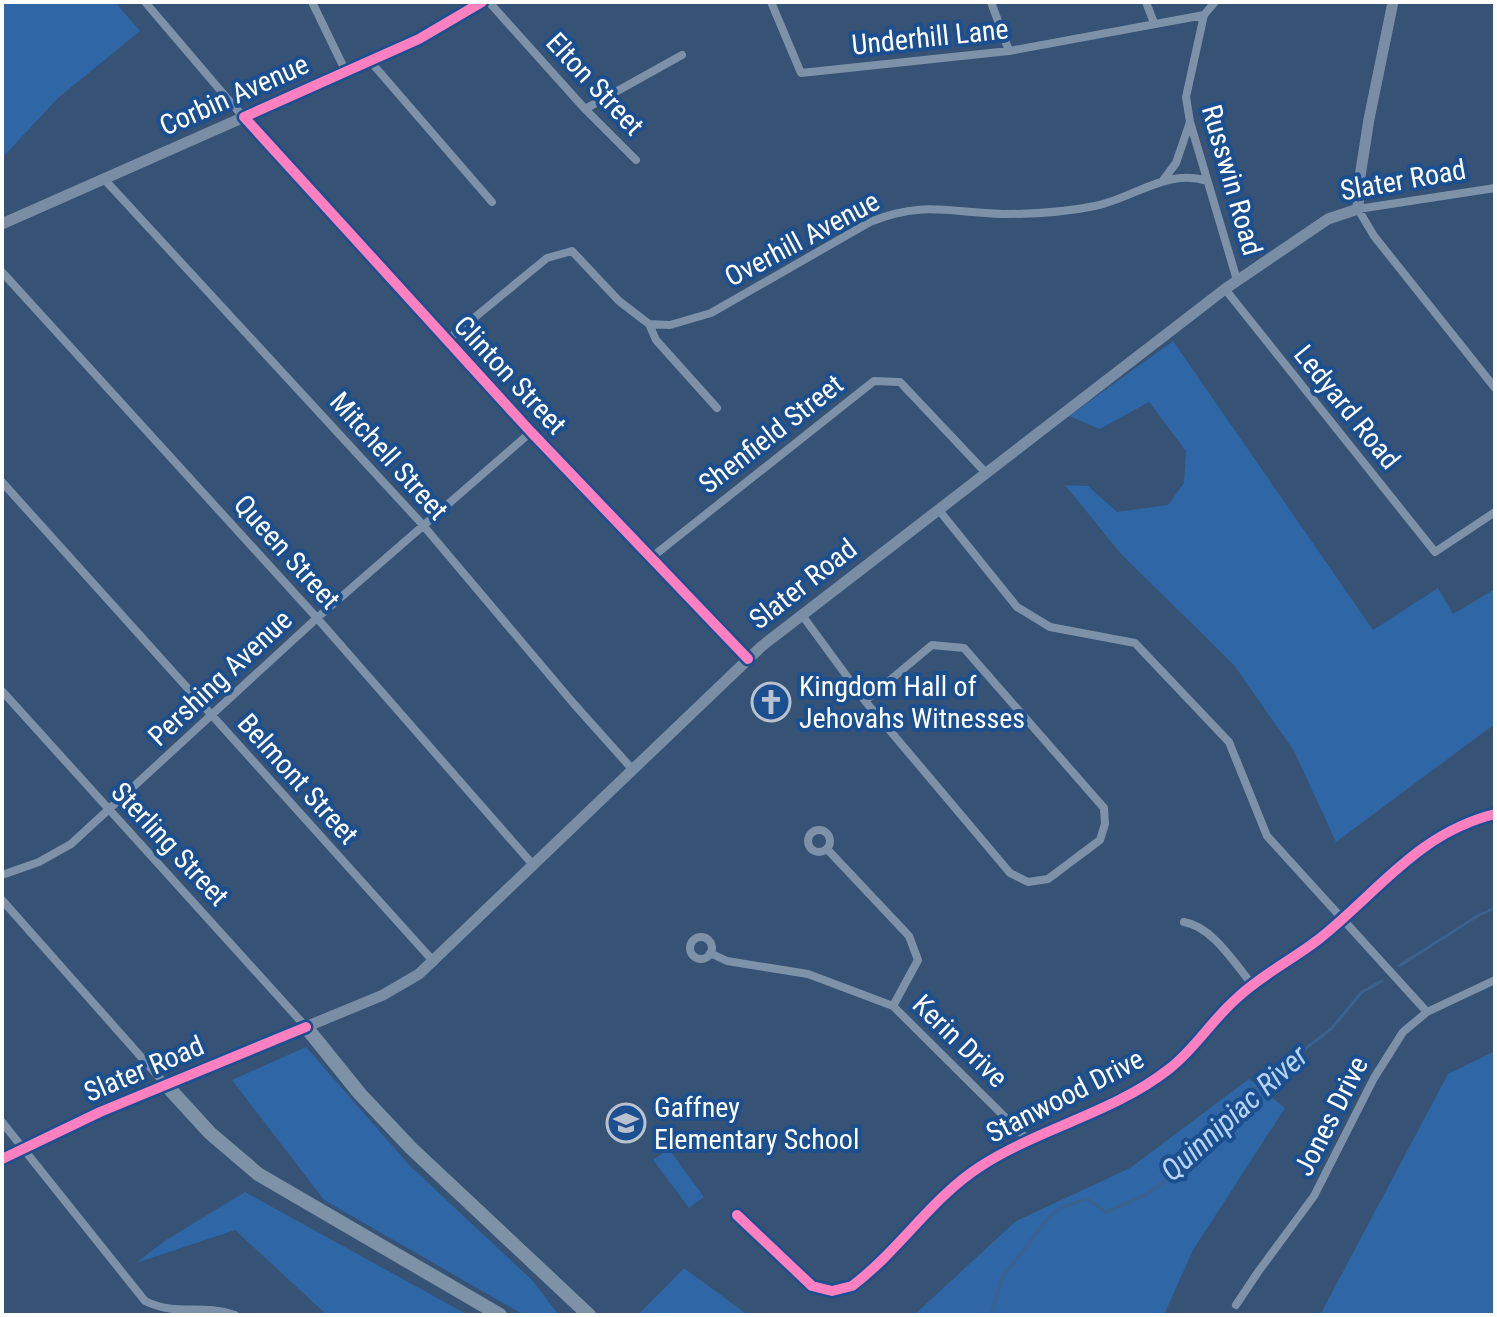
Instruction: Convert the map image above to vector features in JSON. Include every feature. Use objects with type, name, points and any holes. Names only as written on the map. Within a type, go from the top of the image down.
[{"type":"highway","points":[[306,1027],[360,1094],[411,1148],[589,1315]]},
{"type":"highway","points":[[166,1085],[210,1133],[258,1174],[500,1315]]},
{"type":"main road","name":"Corbin Avenue","points":[[2,224],[419,39],[482,2]]},
{"type":"main road","points":[[1358,209],[1369,119],[1393,2]]},
{"type":"main road","name":"Slater Road","points":[[2,1159],[100,1112],[391,991],[434,962],[748,659],[1237,280],[1328,219],[1358,209]]},
{"type":"street","name":"Clinton Street","points":[[145,2],[446,341],[748,659]]},
{"type":"street","points":[[312,2],[346,72]]},
{"type":"street","name":"Elton Street","points":[[489,2],[585,109],[636,160]]},
{"type":"street","name":"Underhill Lane","points":[[771,2],[801,73],[1009,51],[1204,15]]},
{"type":"street","points":[[991,2],[1009,51]]},
{"type":"street","points":[[1146,2],[1154,23]]},
{"type":"street","name":"Russwin Road","points":[[1215,2],[1204,15],[1186,97],[1190,122],[1237,280]]},
{"type":"street","points":[[585,109],[682,55]]},
{"type":"street","points":[[370,61],[492,202]]},
{"type":"street","points":[[1164,179],[1176,163],[1190,122]]},
{"type":"street","name":"Overhill Avenue","points":[[649,324],[670,325],[711,313],[888,214],[911,209],[946,208],[1002,214],[1096,206],[1130,196],[1164,179],[1185,176],[1207,181]]},
{"type":"street","name":"Mitchell Street","points":[[104,179],[422,524],[633,770]]},
{"type":"street","name":"Slater Road","points":[[1358,209],[1495,188]]},
{"type":"street","points":[[1358,209],[1374,236],[1495,388]]},
{"type":"street","points":[[446,341],[547,258],[572,251],[619,301],[649,324],[656,340],[717,408]]},
{"type":"street","name":"Queen Street","points":[[2,272],[317,618],[534,866]]},
{"type":"street","name":"Ledyard Road","points":[[1225,289],[1435,552],[1495,512]]},
{"type":"street","name":"Shenfield Street","points":[[652,557],[874,381],[900,382],[986,473]]},
{"type":"street","name":"Pershing Avenue","points":[[2,875],[39,862],[71,844],[317,618],[531,432]]},
{"type":"street","name":"Belmont Street","points":[[2,482],[434,962]]},
{"type":"street","points":[[938,509],[1017,607],[1050,627],[1135,643],[1229,742],[1267,836],[1427,1012]]},
{"type":"street","points":[[802,615],[865,701],[1010,873],[1028,882],[1048,879],[1100,840],[1105,824],[1104,808],[964,648],[932,645],[865,701]]},
{"type":"street","name":"Sterling Street","points":[[2,691],[306,1027]]},
{"type":"street","name":"Stanwood Drive","points":[[737,1215],[812,1286],[843,1290],[861,1279],[966,1176],[995,1157],[1088,1116],[1155,1079],[1173,1066],[1252,984],[1316,941],[1425,845],[1457,827],[1495,814]]},
{"type":"street","points":[[827,849],[909,936],[918,960],[893,1006]]},
{"type":"street","points":[[2,900],[166,1085]]},
{"type":"street","points":[[1184,922],[1207,933],[1252,984]]},
{"type":"street","name":"Kerin Drive","points":[[710,953],[727,961],[808,974],[893,1006],[1029,1141]]},
{"type":"street","name":"Jones Drive","points":[[1236,1305],[1314,1196],[1394,1045],[1414,1021],[1427,1012],[1495,980]]},
{"type":"street","points":[[2,1122],[145,1301],[170,1313],[220,1311],[235,1315]]},
{"type":"shaded area","points":[[2,2],[115,2],[140,31],[58,98],[2,158]]},
{"type":"shaded area","points":[[1173,341],[1373,630],[1438,588],[1453,614],[1495,589],[1495,724],[1336,842],[1294,751],[1234,665],[1121,554],[1065,485],[1088,486],[1117,512],[1168,505],[1184,483],[1186,451],[1149,402],[1100,429],[1069,416]]},
{"type":"shaded area","points":[[306,1047],[410,1166],[532,1280],[559,1315],[524,1315],[324,1200],[232,1080]]},
{"type":"shaded area","points":[[1495,1051],[1495,1315],[1320,1315],[1448,1074]]},
{"type":"shaded area","points":[[1249,1079],[1285,1108],[1193,1250],[1164,1315],[914,1315],[1016,1221],[1130,1168]]},
{"type":"shaded area","points":[[669,1149],[704,1197],[689,1208],[653,1160]]},
{"type":"shaded area","points":[[245,1192],[468,1315],[327,1315],[235,1230],[136,1263],[166,1240]]},
{"type":"shaded area","points":[[684,1268],[748,1315],[638,1315]]},
{"type":"waterway","name":"Quinnipiac River","points":[[1399,966],[1495,908]]},
{"type":"waterway","name":"Quinnipiac River","points":[[991,1315],[1002,1278],[1049,1217],[1060,1208],[1087,1199],[1106,1212],[1145,1195],[1178,1172],[1249,1092],[1331,1029],[1362,992],[1382,981]]},
{"type":"cycle path","points":[[482,2],[419,39],[244,117],[531,432],[748,659]]},
{"type":"cycle path","points":[[737,1215],[812,1286],[832,1291],[852,1286],[963,1179],[1004,1153],[1124,1097],[1169,1069],[1246,990],[1319,939],[1400,866],[1443,835],[1495,814]]},
{"type":"cycle path","points":[[2,1159],[100,1112],[306,1027]]},
{"type":"place","name":"Kingdom Hall of Jehovahs Witnesses","points":[[771,702]]},
{"type":"place","name":"Gaffney Elementary School","points":[[626,1123]]}]
